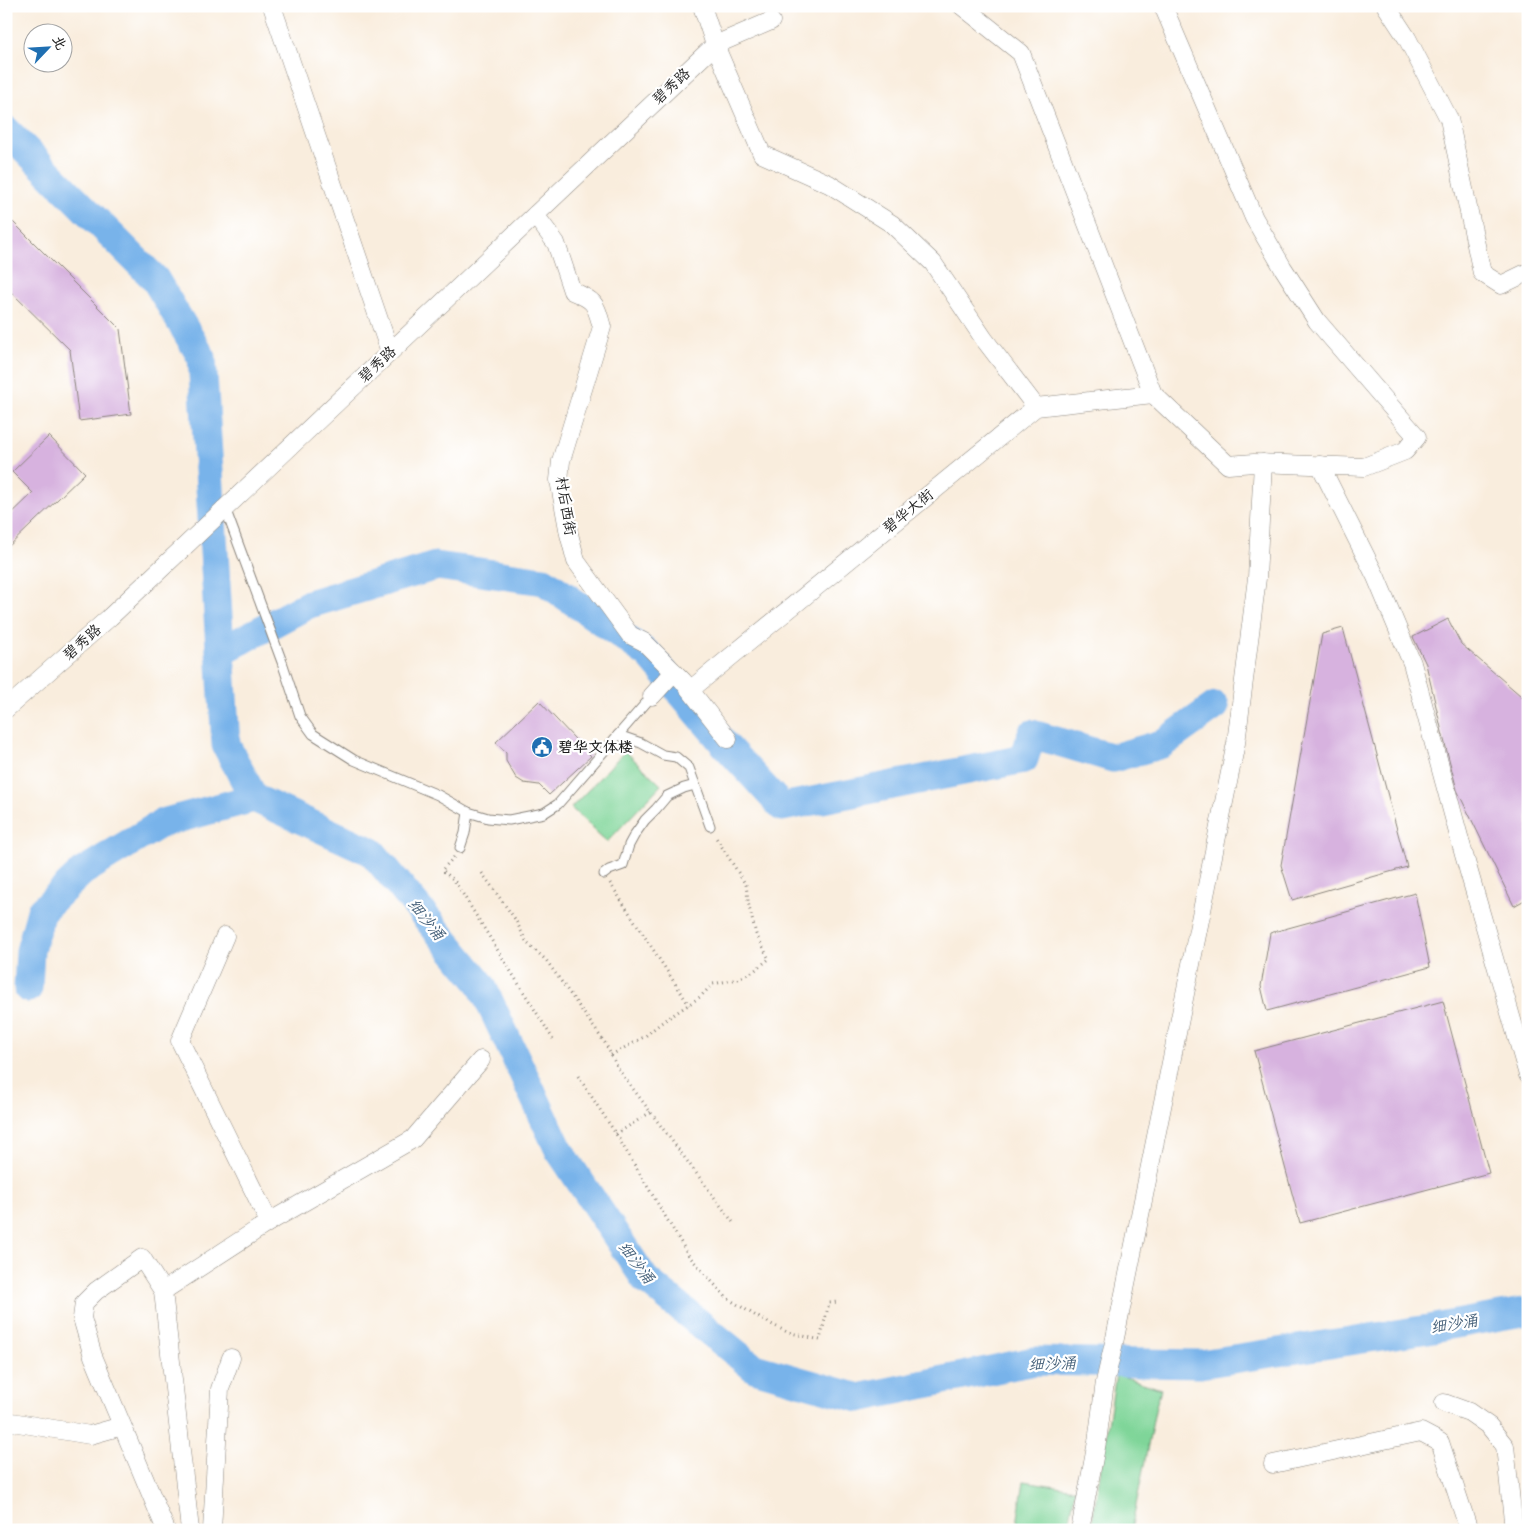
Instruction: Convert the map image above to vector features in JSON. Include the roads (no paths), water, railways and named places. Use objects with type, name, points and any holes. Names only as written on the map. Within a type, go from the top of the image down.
[{"type":"street","points":[[272,6],[390,352]]},
{"type":"street","points":[[702,6],[715,45],[762,154],[829,184],[892,224],[933,263],[984,339],[1036,407],[1153,394]]},
{"type":"street","points":[[962,6],[1021,53],[1153,394],[1228,464],[1263,463],[1364,467],[1405,451],[1417,437],[1317,321],[1282,268],[1254,218],[1163,6]]},
{"type":"street","points":[[1386,6],[1407,38],[1449,119],[1482,273],[1501,285],[1528,272]]},
{"type":"street","points":[[715,45],[771,21]]},
{"type":"street","name":"碧秀路","points":[[6,709],[110,617],[715,45]]},
{"type":"street","name":"村后西街","points":[[535,215],[556,243],[572,291],[588,298],[596,308],[602,327],[561,461],[559,480],[576,560],[630,635],[644,642],[674,673],[690,690],[728,739]]},
{"type":"street","name":"碧华大街","points":[[690,690],[1036,407]]},
{"type":"street","points":[[1080,1530],[1097,1442],[1105,1382],[1236,743],[1256,578],[1263,463]]},
{"type":"street","points":[[1320,465],[1376,576],[1412,663],[1464,855],[1528,1075]]},
{"type":"street","points":[[652,696],[674,673]]},
{"type":"street","points":[[225,936],[180,1041],[269,1222]]},
{"type":"street","points":[[163,1291],[269,1222],[413,1139],[481,1060]]},
{"type":"street","points":[[166,1530],[93,1356],[82,1318],[84,1303],[96,1291],[142,1258],[163,1291],[190,1530]]},
{"type":"street","points":[[212,1530],[220,1389],[231,1358]]},
{"type":"street","points":[[1444,1403],[1469,1412],[1489,1426],[1505,1446],[1514,1530]]},
{"type":"street","points":[[6,1421],[90,1435],[122,1426]]},
{"type":"street","points":[[1273,1464],[1421,1432],[1440,1442],[1469,1530]]},
{"type":"lane","points":[[225,508],[300,716],[313,734],[354,760],[438,795],[468,812],[488,818],[509,820],[544,813],[558,804],[652,696]]},
{"type":"lane","points":[[618,735],[641,743],[663,755],[676,757],[689,768],[710,826]]},
{"type":"lane","points":[[604,874],[609,870],[623,866],[629,845],[645,820],[667,796],[695,785]]},
{"type":"lane","points":[[460,848],[466,833],[468,812]]},
{"type":"waterway","points":[[6,130],[155,279],[202,358],[226,745],[254,798]]},
{"type":"waterway","points":[[220,652],[309,604],[436,566],[544,581],[649,655],[725,745],[782,807],[1024,759],[1032,734],[1113,758],[1162,744],[1215,706]]},
{"type":"waterway","name":"细沙涌","points":[[28,988],[30,951],[41,911],[82,872],[162,823],[254,798],[372,852],[481,984],[559,1150],[645,1279],[754,1368],[859,1398],[1034,1361],[1200,1364],[1428,1329],[1528,1311]]},
{"type":"place","name":"碧华文体楼","points":[[542,747]]}]
